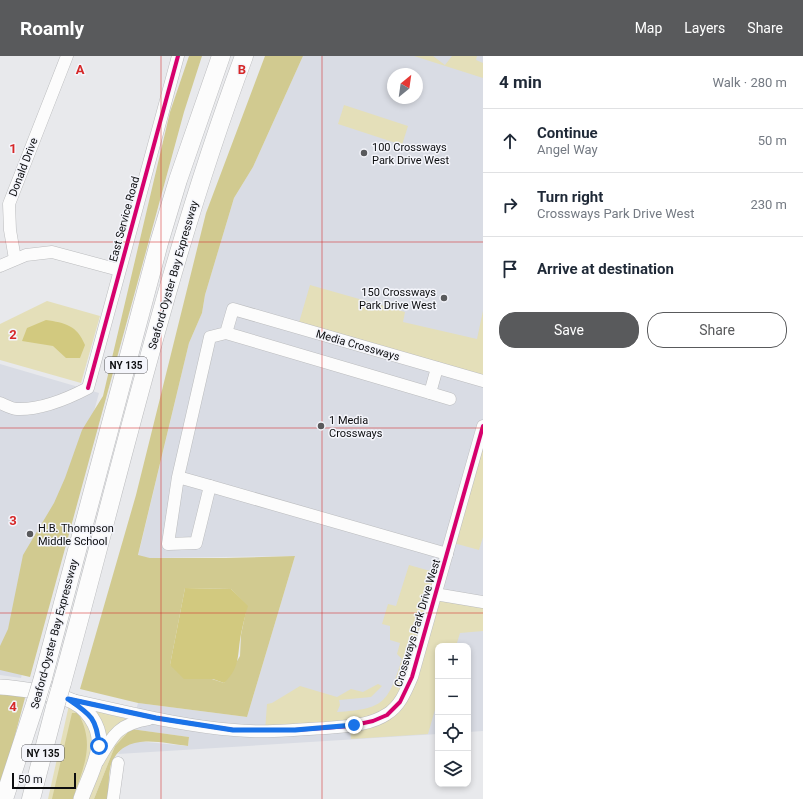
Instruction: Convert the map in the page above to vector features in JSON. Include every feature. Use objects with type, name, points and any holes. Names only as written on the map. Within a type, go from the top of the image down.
[{"type":"highway","points":[[203,106],[217,56]]},
{"type":"highway","name":"Seaford-Oyster Bay Expressway","points":[[11,799],[159,243],[203,106],[221,56]]},
{"type":"highway","name":"Seaford-Oyster Bay Expressway","points":[[31,799],[61,696],[172,274],[212,144],[244,56]]},
{"type":"highway","points":[[212,144],[249,56]]},
{"type":"highway","points":[[39,799],[61,696]]},
{"type":"highway","points":[[4,799],[36,701]]},
{"type":"main road","points":[[4,687],[61,696],[86,711],[93,720],[98,730],[99,746],[82,798]]},
{"type":"street","name":"Donald Drive","points":[[15,259],[10,230],[9,204],[67,56]]},
{"type":"street","name":"East Service Road","points":[[0,403],[16,410],[37,408],[67,399],[88,388],[178,56]]},
{"type":"street","points":[[0,266],[15,259],[37,252],[52,252],[119,270]]},
{"type":"street","name":"Media Crossways","points":[[226,332],[233,309],[483,381]]},
{"type":"street","points":[[210,486],[196,543],[168,544],[178,477],[210,337],[226,332],[450,399]]},
{"type":"street","points":[[430,393],[437,368]]},
{"type":"street","name":"Crossways Park Drive West","points":[[61,696],[156,718],[233,730],[265,731],[350,726],[374,721],[392,710],[405,693],[447,554],[483,426]]},
{"type":"street","points":[[178,477],[447,554]]},
{"type":"street","points":[[435,594],[483,602]]},
{"type":"street","name":"Crossways Park Drive West","points":[[88,779],[104,750],[122,727],[135,721],[156,718]]},
{"type":"street","points":[[113,799],[118,763]]},
{"type":"shaded area","points":[[189,56],[202,56],[184,112],[30,677],[0,670],[0,646],[8,629],[23,555],[54,503],[65,478],[82,430],[103,396],[170,112]]},
{"type":"shaded area","points":[[265,56],[303,56],[253,167],[234,198],[205,295],[202,313],[189,343],[138,555],[150,558],[295,556],[247,717],[138,703],[80,689],[136,495],[206,213]],"holes":[[[185,588],[231,589],[247,606],[241,635],[240,656],[224,683],[170,665]]]},
{"type":"shaded area","points":[[303,56],[483,56],[483,731],[471,732],[471,643],[435,643],[435,734],[118,754],[124,745],[136,741],[188,746],[189,737],[131,729],[138,703],[247,717],[295,556],[150,558],[138,556],[189,343],[202,313],[205,295],[234,198],[253,167]]},
{"type":"shaded area","points":[[414,56],[433,56],[445,65],[452,56],[477,56],[476,60],[483,63],[483,78]]},
{"type":"shaded area","points":[[344,105],[408,126],[402,145],[338,124]]},
{"type":"shaded area","points":[[310,285],[405,312],[403,322],[477,339],[483,311],[483,380],[298,326]]},
{"type":"shaded area","points":[[47,301],[100,316],[81,383],[0,360],[0,324]]},
{"type":"shaded area","points":[[46,320],[59,322],[70,326],[78,333],[85,345],[80,358],[66,358],[53,346],[22,341],[27,328]]},
{"type":"shaded area","name":"H.B. Thompson Middle School","points":[[0,364],[99,393],[21,678],[0,675]]},
{"type":"shaded area","points":[[483,426],[483,537],[479,550],[450,542]]},
{"type":"shaded area","points":[[409,565],[441,574],[435,593],[483,602],[483,631],[460,633],[457,643],[435,643],[435,710],[428,734],[351,739],[350,726],[265,731],[267,704],[272,703],[300,686],[337,697],[351,689],[363,692],[378,684],[382,686],[371,697],[339,700],[340,705],[337,712],[365,709],[375,706],[382,701],[393,685],[402,659],[397,654],[400,643],[390,640],[390,626],[382,624],[388,604],[396,606]]},
{"type":"shaded area","points":[[185,588],[231,589],[248,606],[241,634],[236,666],[224,683],[213,679],[184,679],[170,665]]},
{"type":"shaded area","points":[[0,690],[26,694],[0,792]]},
{"type":"shaded area","points":[[69,705],[77,707],[96,738],[77,799],[48,799]]},
{"type":"shaded area","points":[[94,710],[127,719],[109,737],[104,736]]},
{"type":"shaded area","points":[[72,713],[78,713],[86,735],[87,746],[84,766],[73,799],[52,799]]},
{"type":"shaded area","points":[[129,725],[128,732],[115,746],[94,799],[87,799],[101,763]]},
{"type":"shaded area","points":[[131,729],[189,737],[188,746],[145,742],[126,746],[118,753],[112,762],[109,775],[108,799],[94,799],[115,746]]},
{"type":"cycle path","points":[[88,388],[178,56]]},
{"type":"cycle path","points":[[68,699],[156,718],[233,730],[295,730],[350,726],[373,721],[387,715],[400,702],[412,677],[483,426]]},
{"type":"place","name":"100 Crossways Park Drive West","points":[[364,153]]},
{"type":"place","name":"150 Crossways Park Drive West","points":[[444,298]]},
{"type":"place","name":"1 Media Crossways","points":[[321,426]]},
{"type":"place","name":"H.B. Thompson Middle School","points":[[30,534]]},
{"type":"route","points":[[99,746],[98,730],[93,720],[86,711],[68,699],[156,718],[233,730],[295,730],[354,725]]}]
